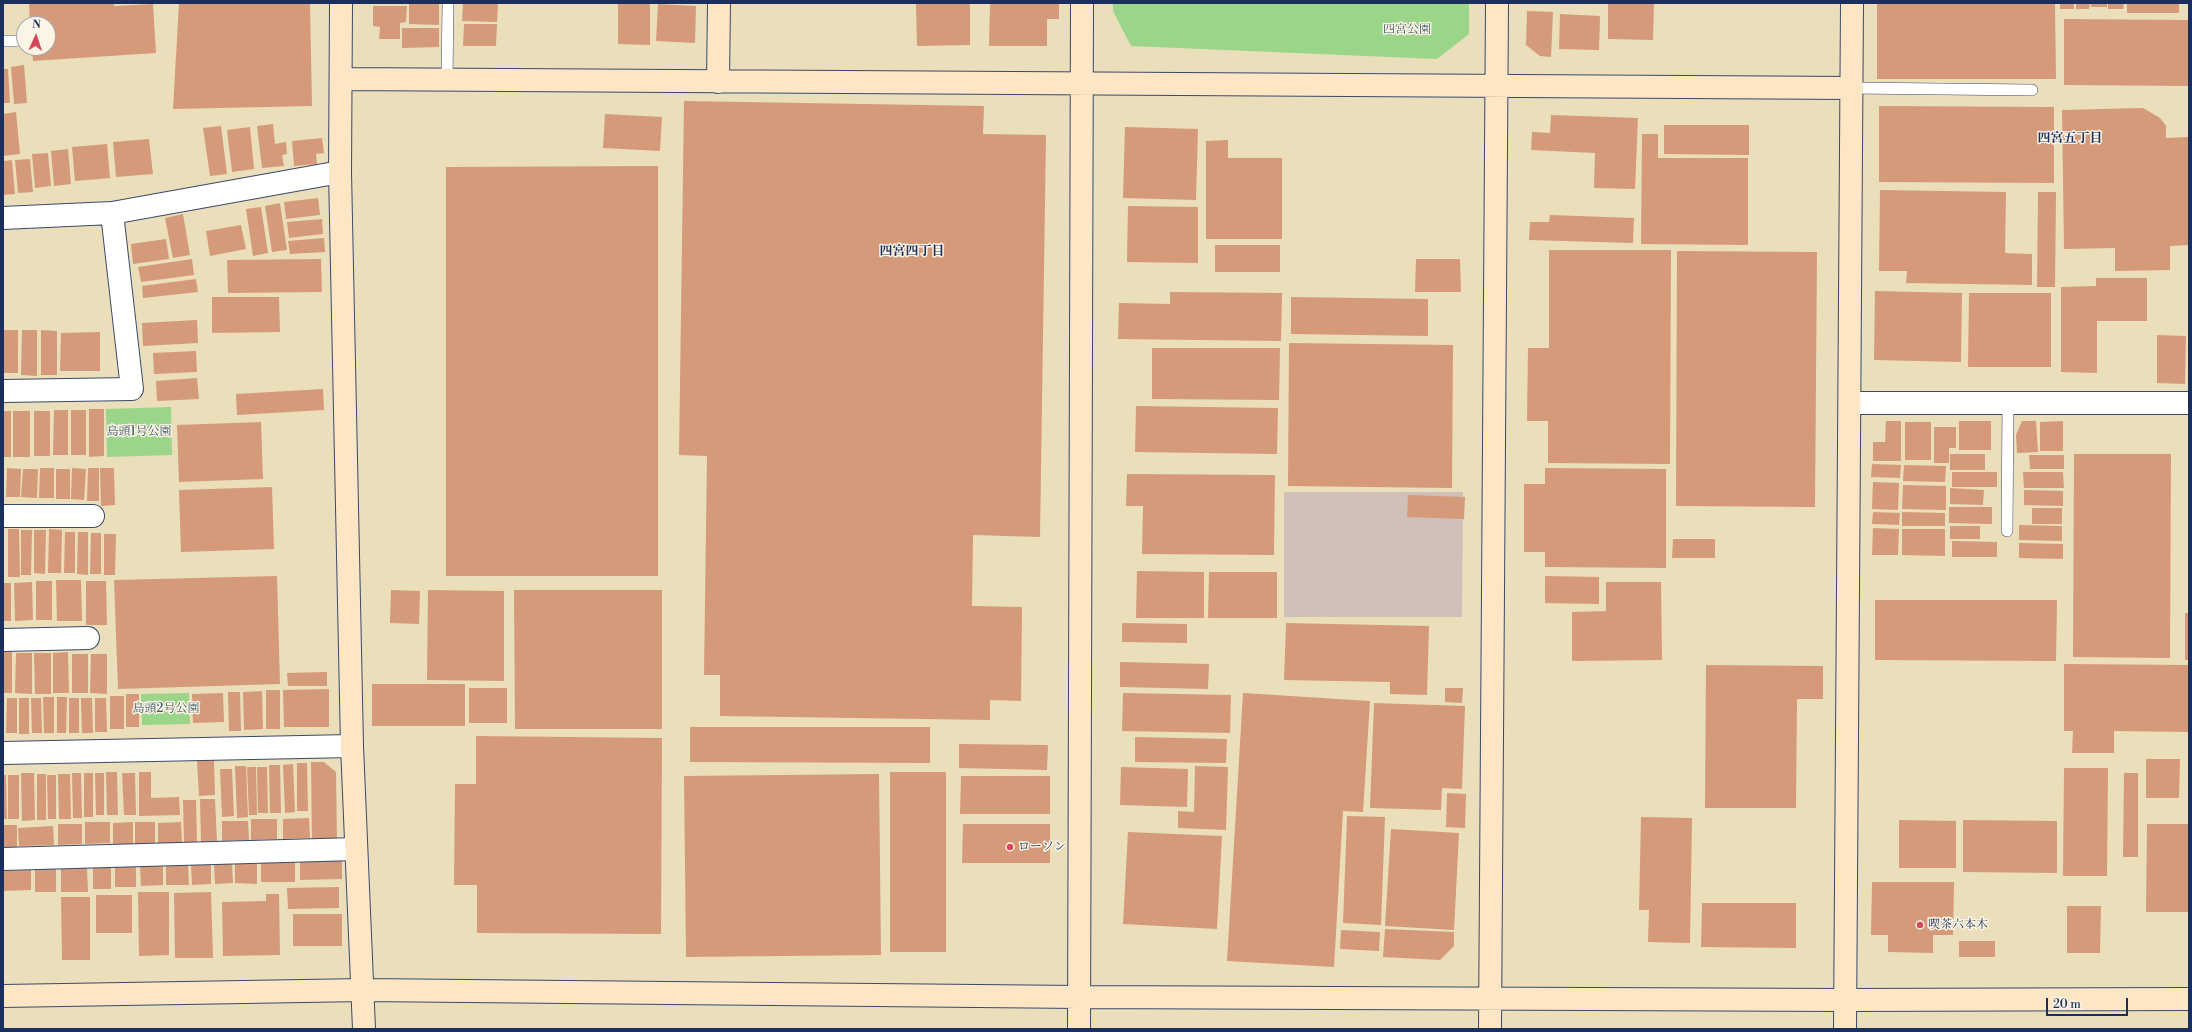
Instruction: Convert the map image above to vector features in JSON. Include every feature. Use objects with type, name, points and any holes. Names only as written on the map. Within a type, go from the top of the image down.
[{"type":"street","points":[[341,3],[340,172],[352,746],[364,990],[364,1029]]},
{"type":"street","points":[[718,82],[719,3]]},
{"type":"street","points":[[1079,1029],[1082,3]]},
{"type":"street","points":[[1490,1029],[1497,3]]},
{"type":"street","points":[[1845,1029],[1852,3]]},
{"type":"street","points":[[341,79],[1082,85],[1852,88]]},
{"type":"street","points":[[3,218],[112,213],[340,172]]},
{"type":"street","points":[[3,390],[132,389],[112,213]]},
{"type":"street","points":[[1850,403],[2189,403]]},
{"type":"street","points":[[3,516],[93,516]]},
{"type":"street","points":[[3,640],[88,638]]},
{"type":"street","points":[[3,753],[352,746]]},
{"type":"street","points":[[3,859],[356,849]]},
{"type":"street","points":[[3,996],[364,990],[1079,997],[1845,1000],[2189,999]]},
{"type":"lane","points":[[448,3],[448,80]]},
{"type":"lane","points":[[3,42],[15,41]]},
{"type":"lane","points":[[1852,88],[2032,90]]},
{"type":"lane","points":[[2007,530],[2008,403]]},
{"type":"shaded area","points":[[1284,492],[1463,492],[1462,617],[1284,617]]},
{"type":"green space","name":"四宮公園","points":[[1113,3],[1469,3],[1469,34],[1437,59],[1131,46],[1113,11]]},
{"type":"green space","name":"島頭1号公園","points":[[171,407],[172,455],[107,457],[106,409]]},
{"type":"green space","name":"島頭2号公園","points":[[189,693],[190,724],[142,725],[141,694]]},
{"type":"building","points":[[29,3],[114,3],[114,6],[153,4],[156,53],[33,61],[33,56],[56,56],[56,16],[30,16]]},
{"type":"building","points":[[179,3],[310,3],[312,106],[173,109]]},
{"type":"building","points":[[409,3],[439,3],[439,25],[409,24]]},
{"type":"building","points":[[463,3],[498,3],[497,22],[462,21]]},
{"type":"building","points":[[618,3],[650,3],[650,45],[618,44]]},
{"type":"building","points":[[916,3],[970,3],[970,45],[917,46]]},
{"type":"building","points":[[990,3],[1059,3],[1059,19],[1047,19],[1047,46],[989,46]]},
{"type":"building","points":[[1608,3],[1654,3],[1653,40],[1608,39]]},
{"type":"building","points":[[2060,3],[2074,3],[2074,9],[2060,9]]},
{"type":"building","points":[[2076,3],[2090,3],[2089,9],[2076,9]]},
{"type":"building","points":[[2091,3],[2107,3],[2107,7],[2091,7]]},
{"type":"building","points":[[2108,3],[2124,3],[2123,9],[2108,9]]},
{"type":"building","points":[[2127,3],[2179,3],[2179,13],[2127,13]]},
{"type":"building","points":[[658,4],[696,6],[695,43],[656,41]]},
{"type":"building","points":[[1877,4],[2055,4],[2056,79],[1877,79]]},
{"type":"building","points":[[373,6],[407,6],[406,22],[400,23],[400,39],[379,39],[380,27],[373,26]]},
{"type":"building","points":[[1527,11],[1553,12],[1551,57],[1540,56],[1526,45]]},
{"type":"building","points":[[1560,14],[1600,16],[1599,50],[1559,49]]},
{"type":"building","points":[[2064,19],[2189,20],[2189,86],[2064,85]]},
{"type":"building","points":[[464,24],[497,24],[496,46],[463,46]]},
{"type":"building","points":[[402,28],[439,28],[439,47],[402,48]]},
{"type":"building","points":[[24,65],[27,103],[14,104],[11,67]]},
{"type":"building","points":[[3,69],[8,69],[10,103],[3,103]]},
{"type":"building","points":[[684,101],[984,106],[983,134],[1046,135],[1040,537],[973,535],[972,606],[1022,607],[1021,701],[990,700],[990,720],[720,716],[720,675],[704,675],[707,456],[679,455]]},
{"type":"building","points":[[1879,106],[2054,107],[2054,183],[1879,182]]},
{"type":"building","points":[[2143,108],[2160,118],[2166,126],[2166,138],[2189,137],[2189,245],[2170,246],[2170,270],[2115,271],[2115,248],[2064,249],[2062,110]]},
{"type":"building","points":[[16,112],[20,154],[3,156],[3,114]]},
{"type":"building","points":[[605,114],[662,117],[660,151],[603,148]]},
{"type":"building","points":[[1551,115],[1638,118],[1635,189],[1594,188],[1595,153],[1531,150],[1532,132],[1550,133]]},
{"type":"building","points":[[273,124],[275,144],[286,142],[287,154],[282,155],[284,166],[262,168],[257,126]]},
{"type":"building","points":[[1664,125],[1749,125],[1749,155],[1664,154]]},
{"type":"building","points":[[221,126],[227,174],[210,176],[203,128]]},
{"type":"building","points":[[250,127],[254,169],[232,172],[227,130]]},
{"type":"building","points":[[1125,127],[1198,129],[1196,200],[1123,198]]},
{"type":"building","points":[[1642,134],[1658,134],[1658,158],[1748,158],[1748,245],[1641,244]]},
{"type":"building","points":[[322,138],[324,153],[316,154],[317,164],[294,166],[292,141]]},
{"type":"building","points":[[149,139],[153,174],[116,177],[113,142]]},
{"type":"building","points":[[1228,140],[1228,158],[1282,158],[1282,239],[1206,239],[1206,141]]},
{"type":"building","points":[[107,144],[110,178],[75,181],[72,147]]},
{"type":"building","points":[[68,149],[71,184],[54,186],[51,151]]},
{"type":"building","points":[[48,153],[51,186],[35,188],[32,154]]},
{"type":"building","points":[[30,159],[33,192],[18,193],[15,160]]},
{"type":"building","points":[[12,160],[15,194],[3,195],[3,161]]},
{"type":"building","points":[[658,166],[658,576],[446,576],[446,167]]},
{"type":"building","points":[[1880,190],[2006,192],[2005,253],[2032,254],[2032,285],[1906,283],[1907,271],[1879,271]]},
{"type":"building","points":[[2038,192],[2056,192],[2055,287],[2037,287]]},
{"type":"building","points":[[318,198],[320,215],[286,219],[284,202]]},
{"type":"building","points":[[280,203],[287,250],[272,252],[265,206]]},
{"type":"building","points":[[1128,206],[1198,207],[1198,263],[1127,262]]},
{"type":"building","points":[[261,207],[268,253],[253,256],[246,209]]},
{"type":"building","points":[[183,214],[190,255],[173,258],[165,218]]},
{"type":"building","points":[[1550,215],[1634,218],[1633,243],[1529,240],[1530,222],[1549,222]]},
{"type":"building","points":[[322,219],[323,234],[289,238],[287,222]]},
{"type":"building","points":[[241,225],[246,249],[210,256],[206,231]]},
{"type":"building","points":[[324,238],[325,252],[290,254],[288,241]]},
{"type":"building","points":[[166,239],[169,259],[133,264],[131,244]]},
{"type":"building","points":[[1215,245],[1280,245],[1280,272],[1215,272]]},
{"type":"building","points":[[1549,250],[1671,250],[1670,464],[1548,463],[1548,421],[1527,421],[1528,348],[1549,348]]},
{"type":"building","points":[[1677,251],[1817,252],[1815,507],[1676,506]]},
{"type":"building","points":[[192,259],[194,275],[141,282],[138,267]]},
{"type":"building","points":[[321,259],[322,292],[228,293],[227,260]]},
{"type":"building","points":[[1416,259],[1460,259],[1461,292],[1415,292]]},
{"type":"building","points":[[2096,278],[2147,278],[2147,321],[2097,321],[2097,373],[2061,372],[2061,287],[2096,286]]},
{"type":"building","points":[[196,279],[198,292],[143,298],[142,286]]},
{"type":"building","points":[[1875,291],[1962,293],[1961,362],[1874,360]]},
{"type":"building","points":[[1170,292],[1282,293],[1281,341],[1118,339],[1119,303],[1170,304]]},
{"type":"building","points":[[1969,293],[2051,293],[2051,367],[1968,367]]},
{"type":"building","points":[[212,297],[279,297],[280,332],[212,333]]},
{"type":"building","points":[[1291,297],[1428,299],[1428,336],[1291,334]]},
{"type":"building","points":[[197,320],[198,343],[143,346],[142,323]]},
{"type":"building","points":[[3,330],[18,330],[18,373],[3,373]]},
{"type":"building","points":[[22,330],[37,330],[37,376],[21,375]]},
{"type":"building","points":[[41,330],[57,331],[57,375],[41,375]]},
{"type":"building","points":[[100,332],[100,371],[60,371],[61,333]]},
{"type":"building","points":[[2157,335],[2186,336],[2185,384],[2157,383]]},
{"type":"building","points":[[1289,343],[1453,345],[1452,488],[1288,486]]},
{"type":"building","points":[[1152,348],[1280,348],[1279,400],[1152,399]]},
{"type":"building","points":[[196,351],[197,372],[154,374],[153,353]]},
{"type":"building","points":[[197,378],[199,399],[157,401],[156,381]]},
{"type":"building","points":[[323,389],[324,410],[237,415],[236,394]]},
{"type":"building","points":[[1136,406],[1278,408],[1277,454],[1135,452]]},
{"type":"building","points":[[89,409],[104,409],[104,456],[89,457]]},
{"type":"building","points":[[54,410],[68,410],[68,455],[53,455]]},
{"type":"building","points":[[71,410],[86,410],[86,455],[71,455]]},
{"type":"building","points":[[3,411],[11,411],[11,457],[3,457]]},
{"type":"building","points":[[13,411],[30,411],[30,457],[13,457]]},
{"type":"building","points":[[34,411],[50,411],[50,456],[34,456]]},
{"type":"building","points":[[1886,421],[1901,421],[1901,461],[1873,461],[1873,442],[1885,442]]},
{"type":"building","points":[[1959,421],[1991,421],[1991,450],[1959,450]]},
{"type":"building","points":[[2022,421],[2036,421],[2038,452],[2017,453],[2016,435]]},
{"type":"building","points":[[2063,421],[2063,451],[2040,451],[2040,422]]},
{"type":"building","points":[[261,422],[263,479],[179,482],[177,425]]},
{"type":"building","points":[[1905,422],[1931,422],[1931,460],[1905,460]]},
{"type":"building","points":[[1934,427],[1956,427],[1956,448],[1949,448],[1949,463],[1934,463]]},
{"type":"building","points":[[1950,454],[1985,454],[1985,470],[1950,470]]},
{"type":"building","points":[[2074,454],[2171,454],[2170,658],[2073,657]]},
{"type":"building","points":[[2029,455],[2064,455],[2064,469],[2030,469]]},
{"type":"building","points":[[1872,464],[1901,465],[1900,478],[1871,477]]},
{"type":"building","points":[[1904,465],[1946,466],[1945,482],[1903,481]]},
{"type":"building","points":[[7,468],[21,469],[20,497],[6,497]]},
{"type":"building","points":[[40,468],[54,468],[54,498],[39,498]]},
{"type":"building","points":[[72,468],[86,469],[84,500],[71,499]]},
{"type":"building","points":[[88,468],[99,468],[99,501],[87,501]]},
{"type":"building","points":[[100,468],[114,468],[115,505],[101,506]]},
{"type":"building","points":[[1545,468],[1666,469],[1666,568],[1545,567],[1545,552],[1524,552],[1524,484],[1545,484]]},
{"type":"building","points":[[23,469],[38,469],[37,498],[21,497]]},
{"type":"building","points":[[56,469],[70,469],[70,499],[56,499]]},
{"type":"building","points":[[1952,472],[1997,472],[1997,487],[1952,487]]},
{"type":"building","points":[[2023,472],[2063,472],[2064,488],[2024,488]]},
{"type":"building","points":[[1127,474],[1275,475],[1274,555],[1142,554],[1143,506],[1126,506]]},
{"type":"building","points":[[1873,482],[1899,483],[1898,510],[1872,509]]},
{"type":"building","points":[[1903,485],[1946,486],[1946,510],[1902,509]]},
{"type":"building","points":[[272,487],[274,549],[181,552],[179,490]]},
{"type":"building","points":[[1950,488],[1984,490],[1983,505],[1950,504]]},
{"type":"building","points":[[2024,490],[2063,491],[2063,506],[2024,505]]},
{"type":"building","points":[[1408,495],[1465,497],[1464,519],[1407,517]]},
{"type":"building","points":[[1949,507],[1992,507],[1992,524],[1949,523]]},
{"type":"building","points":[[2032,508],[2062,508],[2062,524],[2032,524]]},
{"type":"building","points":[[1873,512],[1900,513],[1899,525],[1872,524]]},
{"type":"building","points":[[1902,512],[1945,513],[1945,526],[1902,526]]},
{"type":"building","points":[[2019,525],[2062,526],[2062,541],[2019,540]]},
{"type":"building","points":[[1950,526],[1980,526],[1980,539],[1950,539]]},
{"type":"building","points":[[1873,528],[1899,529],[1898,555],[1872,555]]},
{"type":"building","points":[[8,529],[19,529],[20,577],[8,577]]},
{"type":"building","points":[[49,529],[62,530],[61,573],[48,573]]},
{"type":"building","points":[[1902,529],[1945,529],[1945,556],[1902,555]]},
{"type":"building","points":[[21,530],[32,530],[31,575],[21,575]]},
{"type":"building","points":[[34,530],[46,530],[45,574],[34,573]]},
{"type":"building","points":[[65,532],[75,532],[75,573],[64,573]]},
{"type":"building","points":[[78,532],[88,532],[88,575],[77,574]]},
{"type":"building","points":[[91,533],[101,533],[101,574],[90,574]]},
{"type":"building","points":[[104,534],[116,534],[115,575],[104,575]]},
{"type":"building","points":[[1673,539],[1715,539],[1715,558],[1672,558]]},
{"type":"building","points":[[1952,541],[1997,542],[1997,557],[1952,557]]},
{"type":"building","points":[[2019,543],[2063,544],[2063,559],[2019,558]]},
{"type":"building","points":[[1137,571],[1204,572],[1204,618],[1136,618]]},
{"type":"building","points":[[1209,572],[1277,572],[1277,618],[1208,618]]},
{"type":"building","points":[[277,576],[280,684],[118,689],[114,580]]},
{"type":"building","points":[[1545,576],[1599,577],[1599,604],[1545,603]]},
{"type":"building","points":[[56,580],[81,580],[82,621],[57,621]]},
{"type":"building","points":[[36,581],[52,581],[52,620],[36,620]]},
{"type":"building","points":[[86,581],[106,581],[107,625],[86,625]]},
{"type":"building","points":[[32,582],[33,620],[15,621],[14,583]]},
{"type":"building","points":[[1606,582],[1661,582],[1662,660],[1572,661],[1572,612],[1606,611]]},
{"type":"building","points":[[3,583],[11,583],[11,621],[3,621]]},
{"type":"building","points":[[391,590],[420,591],[419,624],[390,623]]},
{"type":"building","points":[[428,590],[504,591],[504,681],[427,680]]},
{"type":"building","points":[[514,590],[662,590],[662,729],[515,729]]},
{"type":"building","points":[[1875,600],[2057,600],[2056,661],[1875,660]]},
{"type":"building","points":[[2185,613],[2189,613],[2189,660],[2185,660]]},
{"type":"building","points":[[1122,623],[1187,624],[1187,643],[1122,642]]},
{"type":"building","points":[[1286,623],[1429,626],[1427,695],[1390,694],[1390,682],[1284,680]]},
{"type":"building","points":[[3,652],[12,652],[12,693],[3,693]]},
{"type":"building","points":[[68,652],[69,693],[53,693],[53,653]]},
{"type":"building","points":[[16,653],[32,653],[32,694],[15,693]]},
{"type":"building","points":[[34,653],[51,653],[51,694],[35,694]]},
{"type":"building","points":[[72,654],[88,654],[88,693],[72,693]]},
{"type":"building","points":[[91,654],[107,654],[107,694],[90,693]]},
{"type":"building","points":[[1120,662],[1209,664],[1208,689],[1120,687]]},
{"type":"building","points":[[2064,664],[2189,665],[2189,732],[2114,731],[2114,753],[2072,753],[2073,731],[2064,731]]},
{"type":"building","points":[[1706,665],[1823,666],[1823,699],[1797,699],[1796,808],[1705,808]]},
{"type":"building","points":[[327,672],[327,686],[288,686],[287,673]]},
{"type":"building","points":[[372,684],[465,684],[465,726],[372,726]]},
{"type":"building","points":[[469,688],[507,688],[507,723],[469,723]]},
{"type":"building","points":[[1445,688],[1463,688],[1462,703],[1445,702]]},
{"type":"building","points":[[329,689],[329,727],[284,727],[283,690]]},
{"type":"building","points":[[266,690],[280,690],[280,729],[266,729]]},
{"type":"building","points":[[262,691],[263,729],[244,730],[243,692]]},
{"type":"building","points":[[228,692],[240,692],[241,731],[229,731]]},
{"type":"building","points":[[223,693],[224,722],[193,723],[192,694]]},
{"type":"building","points":[[1123,693],[1231,695],[1230,733],[1122,731]]},
{"type":"building","points":[[1243,693],[1370,701],[1363,812],[1343,811],[1334,967],[1227,961]]},
{"type":"building","points":[[126,694],[139,694],[139,727],[126,727]]},
{"type":"building","points":[[110,696],[124,696],[124,729],[110,729]]},
{"type":"building","points":[[43,697],[54,697],[54,733],[44,733]]},
{"type":"building","points":[[57,697],[67,697],[66,733],[57,733]]},
{"type":"building","points":[[7,698],[17,698],[17,733],[6,733]]},
{"type":"building","points":[[19,698],[29,698],[29,734],[19,734]]},
{"type":"building","points":[[31,698],[41,698],[42,733],[32,733]]},
{"type":"building","points":[[69,698],[79,698],[79,733],[69,733]]},
{"type":"building","points":[[81,698],[92,698],[93,733],[82,733]]},
{"type":"building","points":[[95,698],[106,698],[107,732],[95,732]]},
{"type":"building","points":[[1374,703],[1465,706],[1462,789],[1442,788],[1441,810],[1370,808]]},
{"type":"building","points":[[690,727],[930,727],[930,763],[690,762]]},
{"type":"building","points":[[476,736],[662,738],[661,934],[477,933],[477,885],[454,885],[455,784],[476,784]]},
{"type":"building","points":[[1135,737],[1227,739],[1226,763],[1135,762]]},
{"type":"building","points":[[959,744],[1048,745],[1047,770],[959,768]]},
{"type":"building","points":[[2146,759],[2180,759],[2179,798],[2146,798]]},
{"type":"building","points":[[214,760],[215,795],[199,796],[197,761]]},
{"type":"building","points":[[311,762],[324,762],[336,772],[337,841],[312,842]]},
{"type":"building","points":[[297,763],[307,763],[308,811],[297,811]]},
{"type":"building","points":[[293,764],[295,812],[285,813],[283,765]]},
{"type":"building","points":[[269,765],[280,765],[281,813],[270,813]]},
{"type":"building","points":[[235,766],[246,766],[248,817],[237,818]]},
{"type":"building","points":[[1195,766],[1228,767],[1226,830],[1178,828],[1178,811],[1194,812]]},
{"type":"building","points":[[247,767],[256,767],[257,815],[249,815]]},
{"type":"building","points":[[257,767],[267,767],[268,813],[258,813]]},
{"type":"building","points":[[1121,767],[1188,769],[1187,807],[1120,805]]},
{"type":"building","points":[[2064,768],[2108,768],[2107,876],[2063,876]]},
{"type":"building","points":[[220,769],[232,769],[234,816],[222,817]]},
{"type":"building","points":[[106,772],[117,772],[118,815],[107,815]]},
{"type":"building","points":[[139,772],[151,772],[151,798],[179,797],[180,815],[139,816]]},
{"type":"building","points":[[890,772],[946,772],[946,952],[890,952]]},
{"type":"building","points":[[21,773],[34,773],[35,820],[22,821]]},
{"type":"building","points":[[72,773],[81,773],[82,818],[73,818]]},
{"type":"building","points":[[84,773],[93,773],[93,817],[84,817]]},
{"type":"building","points":[[95,773],[104,773],[104,815],[96,815]]},
{"type":"building","points":[[122,773],[135,773],[136,815],[124,815]]},
{"type":"building","points":[[2124,773],[2138,773],[2138,857],[2123,857]]},
{"type":"building","points":[[37,774],[46,774],[46,820],[37,820]]},
{"type":"building","points":[[58,774],[70,774],[71,819],[59,819]]},
{"type":"building","points":[[879,774],[881,955],[686,957],[684,776]]},
{"type":"building","points":[[3,775],[6,775],[7,819],[3,819]]},
{"type":"building","points":[[8,775],[19,775],[19,819],[8,819]]},
{"type":"building","points":[[47,775],[56,775],[56,819],[48,819]]},
{"type":"building","points":[[961,776],[1050,776],[1050,814],[960,814]]},
{"type":"building","points":[[1447,793],[1466,794],[1465,828],[1446,827]]},
{"type":"building","points":[[200,799],[215,799],[217,842],[201,842]]},
{"type":"building","points":[[183,800],[196,800],[197,842],[184,842]]},
{"type":"building","points":[[1347,816],[1385,817],[1381,925],[1343,923]]},
{"type":"building","points":[[1641,817],[1692,818],[1690,943],[1648,942],[1649,910],[1639,910]]},
{"type":"building","points":[[309,818],[310,838],[283,839],[283,819]]},
{"type":"building","points":[[251,819],[277,819],[277,839],[251,840]]},
{"type":"building","points":[[1899,820],[1956,821],[1956,868],[1899,868]]},
{"type":"building","points":[[1963,820],[2057,821],[2057,873],[1963,872]]},
{"type":"building","points":[[222,821],[248,821],[249,840],[222,841]]},
{"type":"building","points":[[85,822],[110,822],[110,843],[85,844]]},
{"type":"building","points":[[133,822],[133,844],[113,845],[113,823]]},
{"type":"building","points":[[135,822],[155,822],[155,844],[135,844]]},
{"type":"building","points":[[181,822],[182,844],[158,845],[158,823]]},
{"type":"building","points":[[58,824],[82,824],[82,844],[58,845]]},
{"type":"building","points":[[963,824],[1050,824],[1050,863],[962,863]]},
{"type":"building","points":[[2147,824],[2189,824],[2189,912],[2146,912]]},
{"type":"building","points":[[3,825],[17,825],[17,847],[3,848]]},
{"type":"building","points":[[53,826],[54,845],[19,846],[18,828]]},
{"type":"building","points":[[1391,829],[1459,833],[1454,930],[1385,926]]},
{"type":"building","points":[[1128,832],[1222,836],[1217,929],[1123,924]]},
{"type":"building","points":[[342,860],[342,879],[300,880],[300,861]]},
{"type":"building","points":[[261,862],[295,862],[295,882],[261,882]]},
{"type":"building","points":[[235,863],[257,864],[257,884],[235,883]]},
{"type":"building","points":[[211,864],[211,884],[192,885],[191,865]]},
{"type":"building","points":[[214,864],[232,864],[233,883],[215,884]]},
{"type":"building","points":[[93,865],[111,865],[111,889],[93,889]]},
{"type":"building","points":[[163,865],[163,885],[141,886],[140,866]]},
{"type":"building","points":[[188,865],[189,885],[166,885],[166,866]]},
{"type":"building","points":[[136,866],[136,887],[115,887],[115,867]]},
{"type":"building","points":[[35,868],[56,868],[56,892],[35,892]]},
{"type":"building","points":[[61,868],[87,868],[88,892],[61,892]]},
{"type":"building","points":[[31,870],[31,890],[3,891],[3,871]]},
{"type":"building","points":[[1872,882],[1954,882],[1953,935],[1933,935],[1933,953],[1888,952],[1888,935],[1871,935]]},
{"type":"building","points":[[339,887],[339,908],[288,909],[287,888]]},
{"type":"building","points":[[138,892],[169,892],[169,955],[139,956]]},
{"type":"building","points":[[211,892],[213,958],[175,958],[174,893]]},
{"type":"building","points":[[266,894],[279,894],[280,955],[223,956],[222,902],[266,901]]},
{"type":"building","points":[[96,895],[132,895],[132,933],[96,933]]},
{"type":"building","points":[[61,897],[90,897],[90,960],[62,960]]},
{"type":"building","points":[[1702,903],[1796,903],[1796,948],[1701,947]]},
{"type":"building","points":[[2067,906],[2101,906],[2100,953],[2067,953]]},
{"type":"building","points":[[293,914],[342,914],[342,946],[293,946]]},
{"type":"building","points":[[1385,929],[1454,932],[1454,946],[1440,960],[1383,957]]},
{"type":"building","points":[[1341,930],[1380,932],[1379,951],[1340,949]]},
{"type":"building","points":[[1959,941],[1995,941],[1995,957],[1959,957]]},
{"type":"place","name":"ローソン","points":[[1010,847]]},
{"type":"place","name":"喫茶六本木","points":[[1920,925]]},
{"type":"district","name":"四宮五丁目","points":[[2070,139]]},
{"type":"district","name":"四宮四丁目","points":[[912,252]]}]
